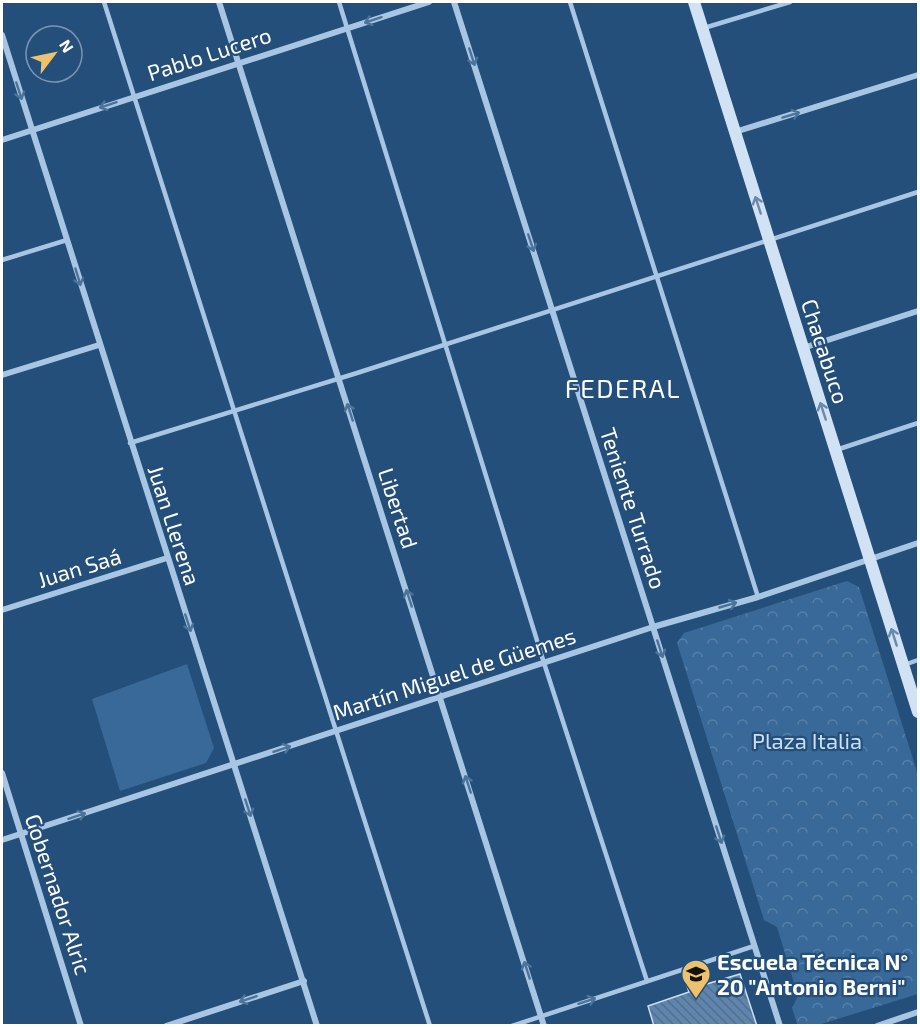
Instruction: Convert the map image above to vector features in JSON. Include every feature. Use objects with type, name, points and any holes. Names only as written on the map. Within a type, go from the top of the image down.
[{"type":"main road","name":"Chacabuco","points":[[694,2],[918,712]]},
{"type":"street","name":"Libertad","points":[[219,2],[544,1026]]},
{"type":"street","name":"Pablo Lucero","points":[[2,140],[429,2]]},
{"type":"street","name":"Teniente Turrado","points":[[454,2],[780,1026]]},
{"type":"street","name":"Juan Llerena","points":[[2,35],[317,1026]]},
{"type":"street","points":[[735,132],[918,75]]},
{"type":"street","points":[[803,348],[918,311]]},
{"type":"street","points":[[2,375],[99,345]]},
{"type":"street","name":"Martín Miguel de Güemes","points":[[2,840],[653,627],[758,597],[918,543]]},
{"type":"street","name":"Juan Saá","points":[[2,610],[167,558]]},
{"type":"street","name":"Gobernador Alric","points":[[2,773],[81,1026]]},
{"type":"street","points":[[166,1026],[303,981]]},
{"type":"street","points":[[877,1026],[918,1011]]},
{"type":"lane","points":[[104,2],[430,1026]]},
{"type":"lane","points":[[339,2],[544,663],[647,981]]},
{"type":"lane","points":[[570,2],[758,597]]},
{"type":"lane","points":[[702,29],[790,2]]},
{"type":"lane","points":[[130,443],[339,379],[918,192]]},
{"type":"lane","points":[[2,260],[66,240]]},
{"type":"lane","points":[[836,450],[918,423]]},
{"type":"lane","points":[[904,665],[918,660]]},
{"type":"lane","points":[[512,1026],[754,946]]},
{"type":"green space","name":"Plaza Italia","points":[[847,581],[859,587],[918,775],[918,994],[818,1025],[801,1025],[797,1024],[792,1008],[798,996],[777,927],[764,920],[677,643],[684,633]]},
{"type":"green space","points":[[187,664],[214,748],[206,763],[120,791],[92,699]]},
{"type":"building","name":"Escuela Técnica N° 20 \"Antonio Berni\"","points":[[740,974],[757,1026],[654,1026],[648,1006],[689,992],[686,983],[698,979],[700,986]]},
{"type":"place","name":"Escuela Técnica N° 20 \"Antonio Berni\"","points":[[696,1000]]},
{"type":"district","name":"FEDERAL","points":[[623,387]]}]
